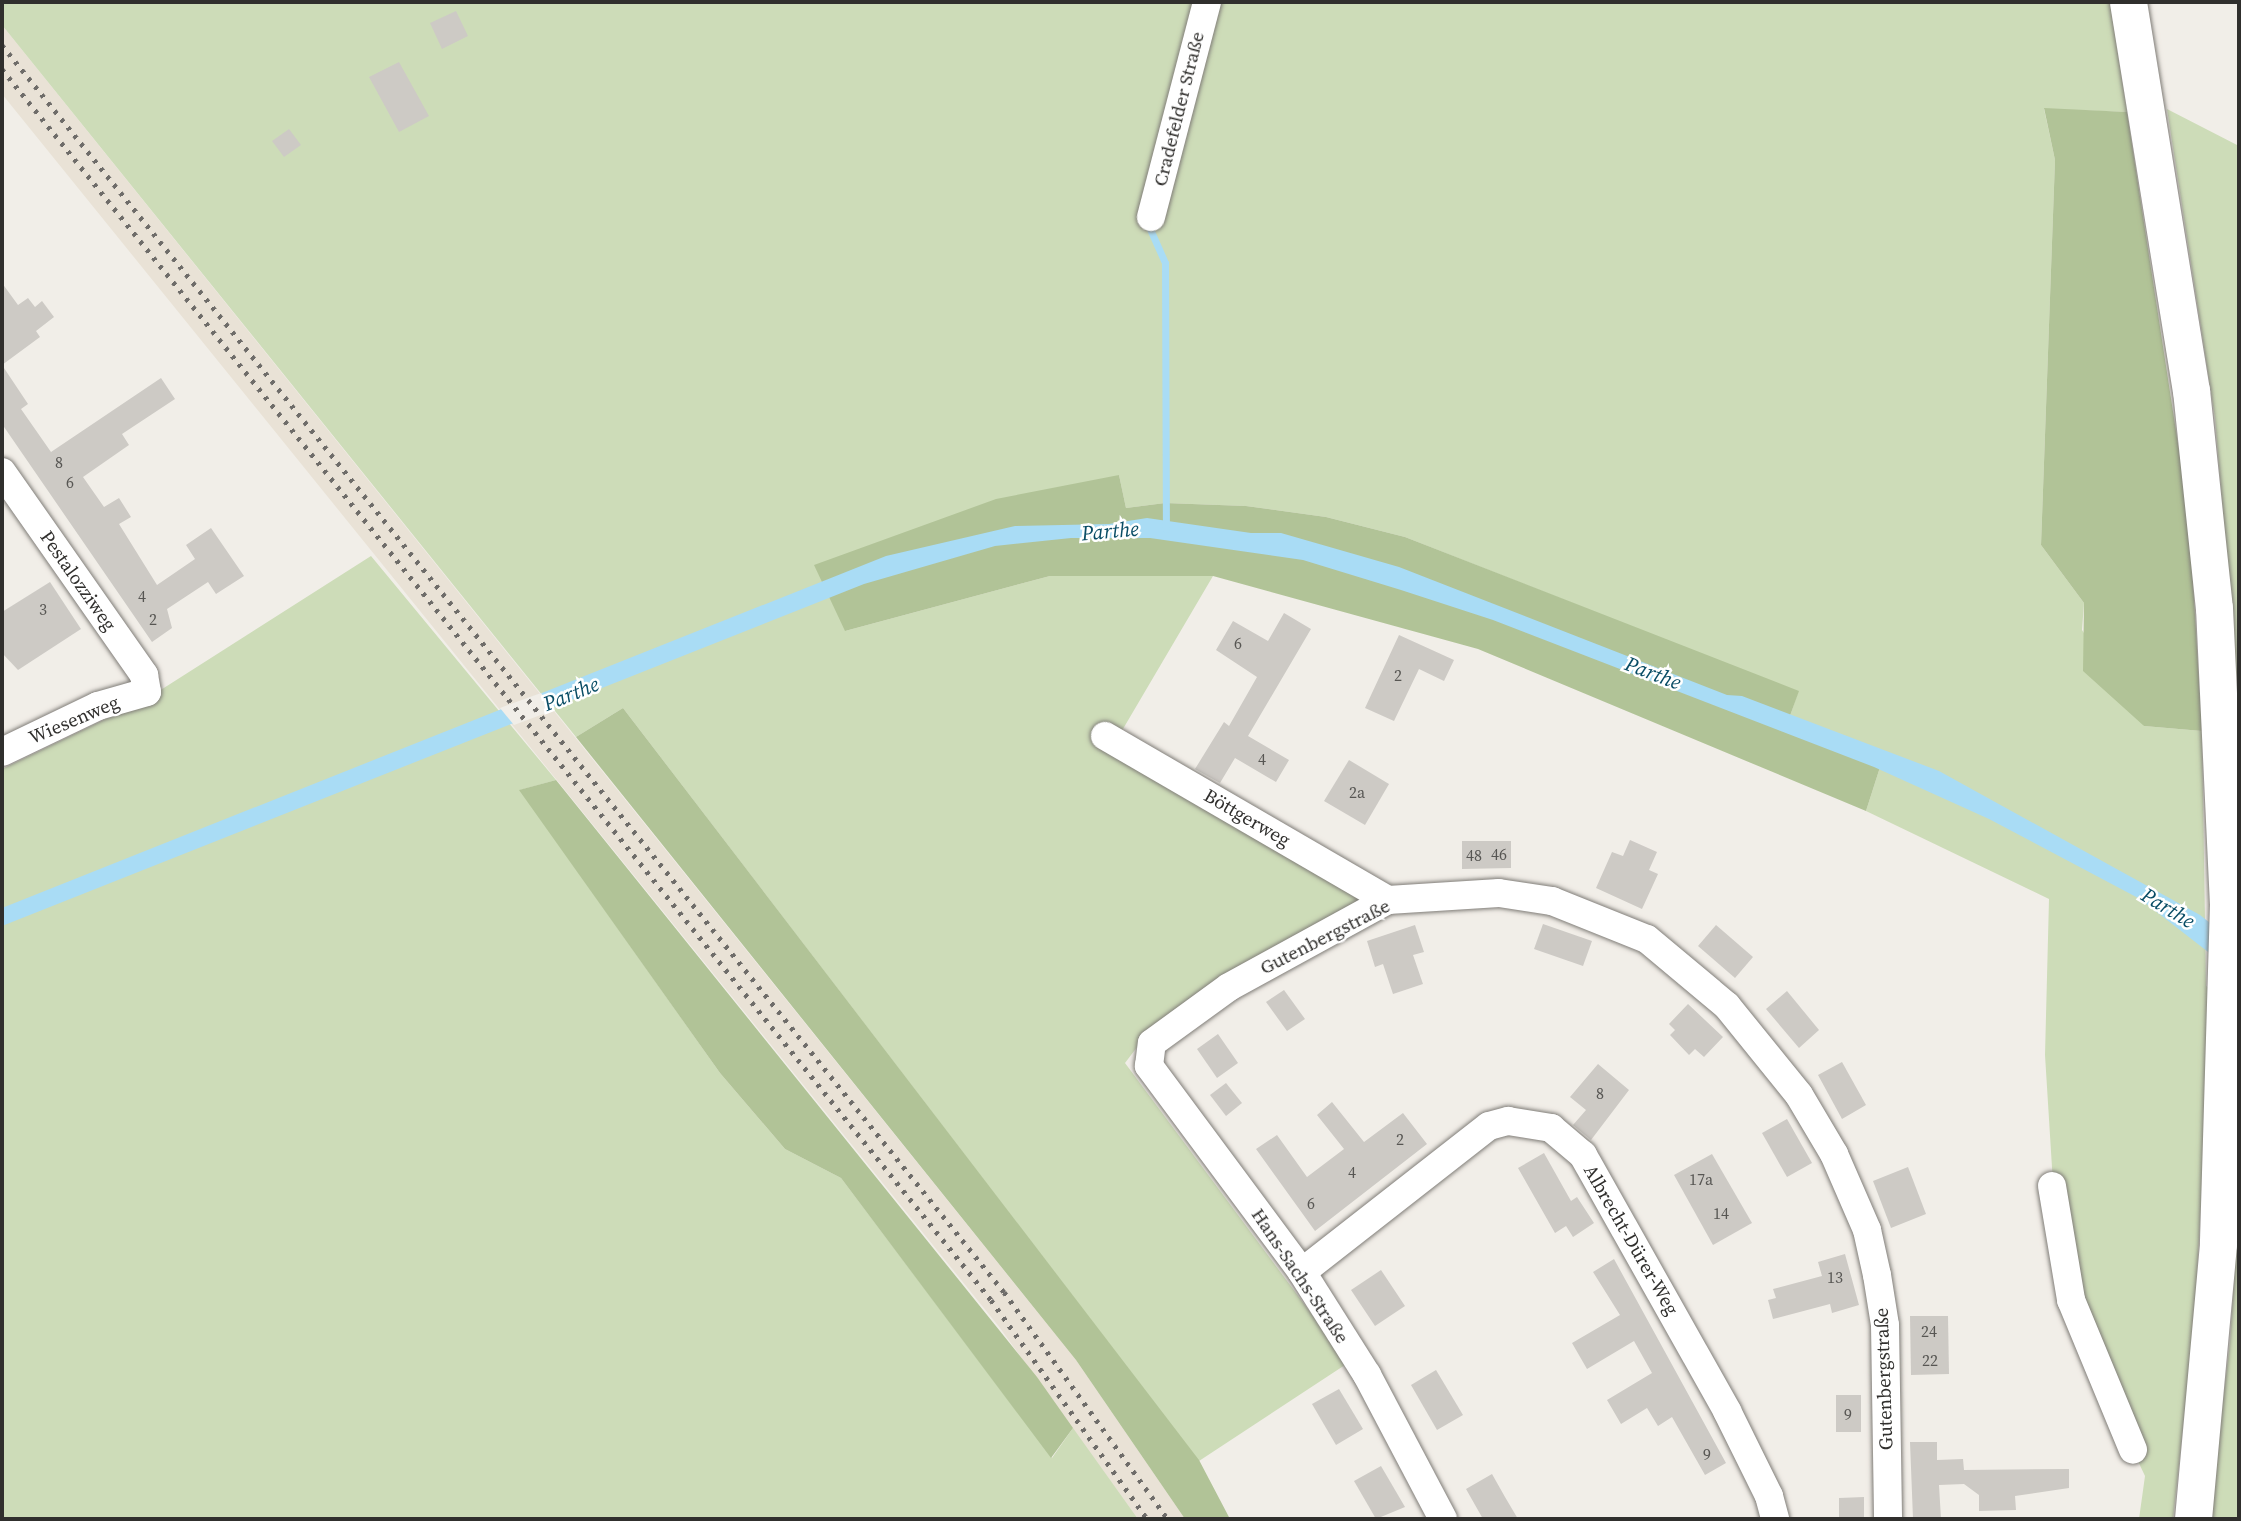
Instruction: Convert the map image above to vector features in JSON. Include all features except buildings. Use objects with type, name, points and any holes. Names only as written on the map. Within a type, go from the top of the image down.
[{"type":"main road","points":[[2128,2],[2192,403],[2214,608],[2228,903],[2228,1004],[2210,1370],[2193,1519]]},
{"type":"street","name":"Cradefelder Straße","points":[[1151,217],[1207,2]]},
{"type":"street","name":"Pestalozziweg","points":[[2,472],[144,675],[147,692]]},
{"type":"street","name":"Wiesenweg","points":[[2,752],[98,706],[147,692]]},
{"type":"street","name":"Böttgerweg","points":[[1105,736],[1388,900]]},
{"type":"street","name":"Gutenbergstraße","points":[[1152,1042],[1229,987],[1388,900],[1499,893],[1552,901],[1611,922],[1647,939],[1688,970],[1762,1046],[1799,1095],[1833,1154],[1867,1230],[1885,1325],[1888,1519]]},
{"type":"street","name":"Hans-Sachs-Straße","points":[[1152,1042],[1149,1066],[1302,1272],[1367,1375],[1443,1519]]},
{"type":"street","name":"Albrecht-Dürer-Weg","points":[[1302,1272],[1489,1126],[1508,1121],[1550,1128],[1583,1155],[1727,1411],[1769,1496],[1775,1519]]},
{"type":"street","points":[[2052,1186],[2071,1300],[2133,1450]]},
{"type":"shaded area","points":[[2,25],[1076,1360],[1185,1519],[1138,1519],[1000,1328],[2,94]]},
{"type":"green space","points":[[2,2],[2110,2],[2127,112],[2044,109],[2055,160],[2041,545],[2084,603],[2082,630],[2144,726],[2202,731],[2206,986],[2213,991],[2194,1327],[2173,1519],[2139,1519],[2145,1476],[2060,1296],[2045,1055],[2049,899],[1866,811],[1882,761],[1787,725],[1798,692],[1405,537],[1326,517],[1246,506],[1165,503],[1126,508],[1119,475],[845,631],[1050,576],[1213,576],[1120,734],[1388,887],[1153,1026],[1125,1063],[1348,1363],[1199,1461],[623,708],[576,737],[2,25]]},
{"type":"green space","points":[[2044,108],[2127,112],[2182,470],[2192,565],[2202,731],[2144,726],[2083,671],[2084,603],[2041,545],[2055,160]]},
{"type":"green space","points":[[2167,109],[2239,146],[2239,705],[2215,418]]},
{"type":"green space","points":[[1119,475],[1126,508],[1165,503],[1246,506],[1326,517],[1405,537],[1799,691],[1787,724],[1882,761],[1866,811],[1478,649],[1213,576],[1050,576],[845,631],[814,565],[996,499]]},
{"type":"green space","points":[[371,556],[556,780],[520,790],[720,1073],[785,1149],[841,1178],[1052,1458],[1073,1428],[1138,1519],[2,1519],[2,769],[145,700]]},
{"type":"green space","points":[[623,708],[1199,1460],[1230,1519],[1185,1519],[1076,1360],[576,737]]},
{"type":"green space","points":[[556,780],[1037,1377],[1073,1428],[1051,1458],[841,1178],[785,1149],[720,1073],[519,790]]},
{"type":"green space","points":[[2239,1197],[2239,1519],[2209,1519],[2230,1342]]},
{"type":"water","name":"Parthe","points":[[1147,518],[1251,533],[1281,533],[1399,567],[1727,695],[1742,696],[1939,771],[2200,915],[2239,946],[2239,976],[2140,899],[1989,819],[1874,767],[1493,620],[1401,590],[1303,560],[1150,538],[1071,538],[995,546],[864,584],[2,926],[2,908],[886,556],[1015,526],[1109,524]]},
{"type":"pier","points":[[541,693],[554,710],[514,725],[500,708]]},
{"type":"waterway","points":[[1150,229],[1165,263],[1166,529]]},
{"type":"railway","points":[[2,45],[1004,1292],[1168,1519]]},
{"type":"railway","points":[[2,69],[991,1300],[1147,1519]]}]
